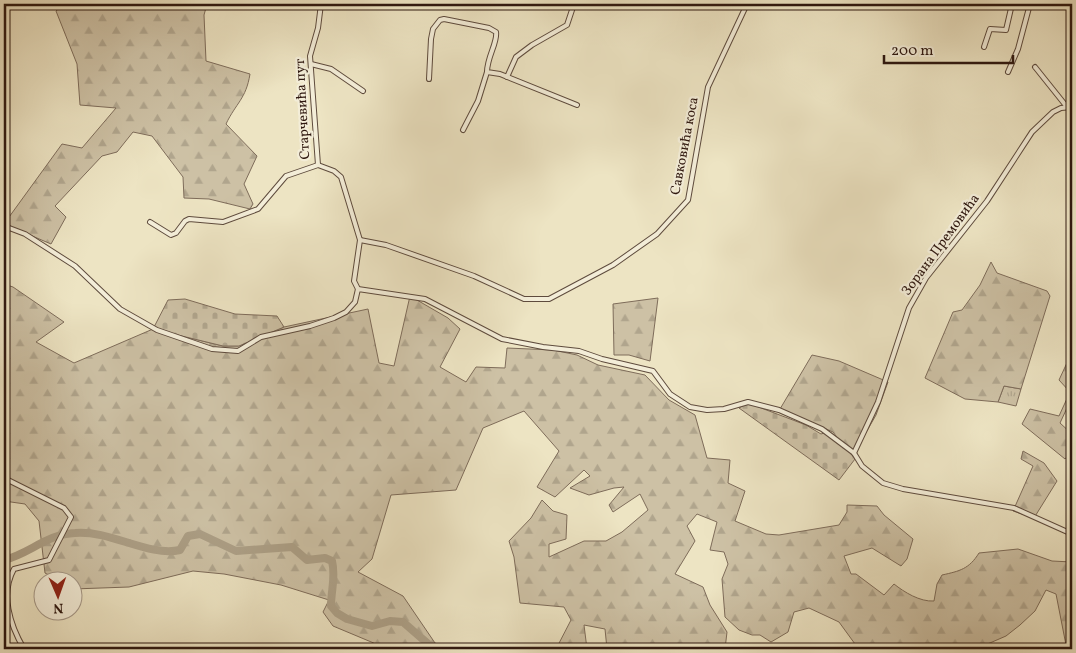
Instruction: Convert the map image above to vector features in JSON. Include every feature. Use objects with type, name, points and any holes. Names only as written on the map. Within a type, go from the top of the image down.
[{"type":"street","name":"Старчевића пут","points":[[150,222],[171,235],[176,233],[185,221],[223,222],[244,215],[264,205],[286,176],[318,165],[310,56],[322,4]]},
{"type":"street","points":[[507,78],[516,57],[532,45],[567,26],[574,4]]},
{"type":"street","name":"Савковића коса","points":[[360,240],[386,245],[474,276],[524,299],[548,299],[613,265],[657,234],[688,200],[708,87],[747,4]]},
{"type":"street","points":[[984,47],[990,29],[1006,30],[1012,4]]},
{"type":"street","points":[[1008,72],[1018,49],[1030,4]]},
{"type":"street","points":[[429,79],[433,29],[440,20],[444,19],[489,28],[496,32],[496,39],[488,57],[487,72],[478,101],[463,130]]},
{"type":"street","points":[[311,64],[331,69],[363,91]]},
{"type":"street","points":[[1035,67],[1070,107]]},
{"type":"street","points":[[487,72],[577,105]]},
{"type":"street","name":"Зорана Премовића","points":[[854,453],[878,402],[909,308],[926,278],[986,201],[1032,132],[1052,112],[1070,107]]},
{"type":"street","points":[[4,226],[25,234],[76,266],[120,309],[157,330],[212,349],[242,350],[250,342],[261,337],[310,326],[334,318],[346,312],[355,302],[358,289],[354,281],[360,240],[341,177],[334,171],[318,165]]},
{"type":"street","points":[[358,289],[425,299],[502,339],[544,347],[579,350],[602,359],[653,371],[670,394],[690,407],[707,410],[724,409],[748,402],[779,410],[822,429],[854,453],[862,466],[883,483],[903,489],[1014,508],[1072,534]]},
{"type":"street","points":[[4,478],[64,508],[71,517],[49,560],[14,569],[7,580],[4,603],[6,618],[24,649]]},
{"type":"green space","points":[[64,4],[207,4],[204,15],[206,61],[250,74],[246,89],[226,124],[257,156],[244,184],[253,204],[250,209],[209,199],[184,198],[183,177],[152,136],[133,132],[117,152],[102,156],[55,206],[66,217],[51,244],[4,224],[62,144],[82,148],[116,108],[80,105],[77,64],[56,11]]},
{"type":"green space","points":[[991,262],[997,273],[1047,291],[1050,296],[1021,389],[1004,386],[998,402],[965,399],[925,378],[953,312],[962,310],[980,285]]},
{"type":"green space","points":[[4,284],[13,287],[64,322],[36,342],[74,363],[153,329],[223,346],[238,346],[284,327],[368,309],[379,363],[394,366],[410,296],[448,318],[460,329],[440,367],[466,382],[476,367],[505,368],[507,348],[553,350],[577,355],[598,365],[645,375],[669,400],[695,415],[707,458],[730,460],[728,483],[745,491],[735,521],[766,534],[779,535],[839,525],[847,512],[847,505],[877,506],[884,515],[913,539],[907,559],[901,566],[872,548],[844,556],[851,574],[856,574],[884,595],[894,584],[912,596],[934,601],[937,584],[942,575],[968,566],[979,553],[1018,549],[1052,561],[1072,562],[1072,646],[1066,645],[1056,594],[1046,590],[1035,611],[1020,625],[1006,636],[976,649],[866,649],[855,644],[839,622],[809,608],[794,612],[788,632],[771,642],[760,635],[752,635],[739,630],[725,617],[722,579],[728,564],[724,552],[710,550],[717,522],[697,514],[687,526],[695,541],[675,574],[703,587],[710,605],[727,632],[725,649],[607,649],[605,629],[584,625],[587,649],[556,649],[571,620],[564,607],[520,603],[514,557],[509,541],[531,518],[542,500],[553,511],[567,515],[566,539],[549,544],[549,557],[584,541],[606,541],[622,532],[648,510],[640,494],[613,512],[609,505],[624,487],[589,495],[570,488],[590,476],[584,470],[555,497],[537,487],[559,451],[524,411],[483,428],[456,490],[391,495],[372,559],[358,572],[403,596],[435,643],[447,649],[388,649],[333,626],[323,612],[329,600],[281,585],[224,574],[193,571],[129,587],[82,589],[82,570],[45,570],[39,521],[25,504],[4,501]]},
{"type":"green space","points":[[658,298],[650,361],[629,355],[614,355],[613,304]]},
{"type":"green space","points":[[185,299],[235,314],[277,316],[284,327],[239,346],[223,346],[153,329],[168,300]]},
{"type":"green space","points":[[1072,352],[1072,395],[1070,393],[1067,408],[1060,423],[1072,434],[1072,451],[1065,459],[1022,424],[1030,409],[1059,416],[1070,392],[1059,380]]},
{"type":"green space","points":[[812,355],[839,361],[888,382],[876,415],[852,457],[833,432],[780,409]]},
{"type":"green space","points":[[1004,386],[1021,389],[1016,406],[998,402]]},
{"type":"green space","points":[[748,403],[806,425],[821,434],[824,433],[846,448],[855,459],[839,480],[739,408]]},
{"type":"green space","points":[[1023,451],[1044,463],[1057,481],[1034,518],[1013,511],[1033,466],[1021,459]]},
{"type":"waterway","points":[[4,560],[47,540],[75,533],[102,535],[142,547],[168,551],[180,550],[188,536],[200,534],[236,551],[292,547],[307,560],[325,558],[332,561],[331,606],[337,613],[347,619],[372,626],[390,621],[403,622],[434,649]]}]
